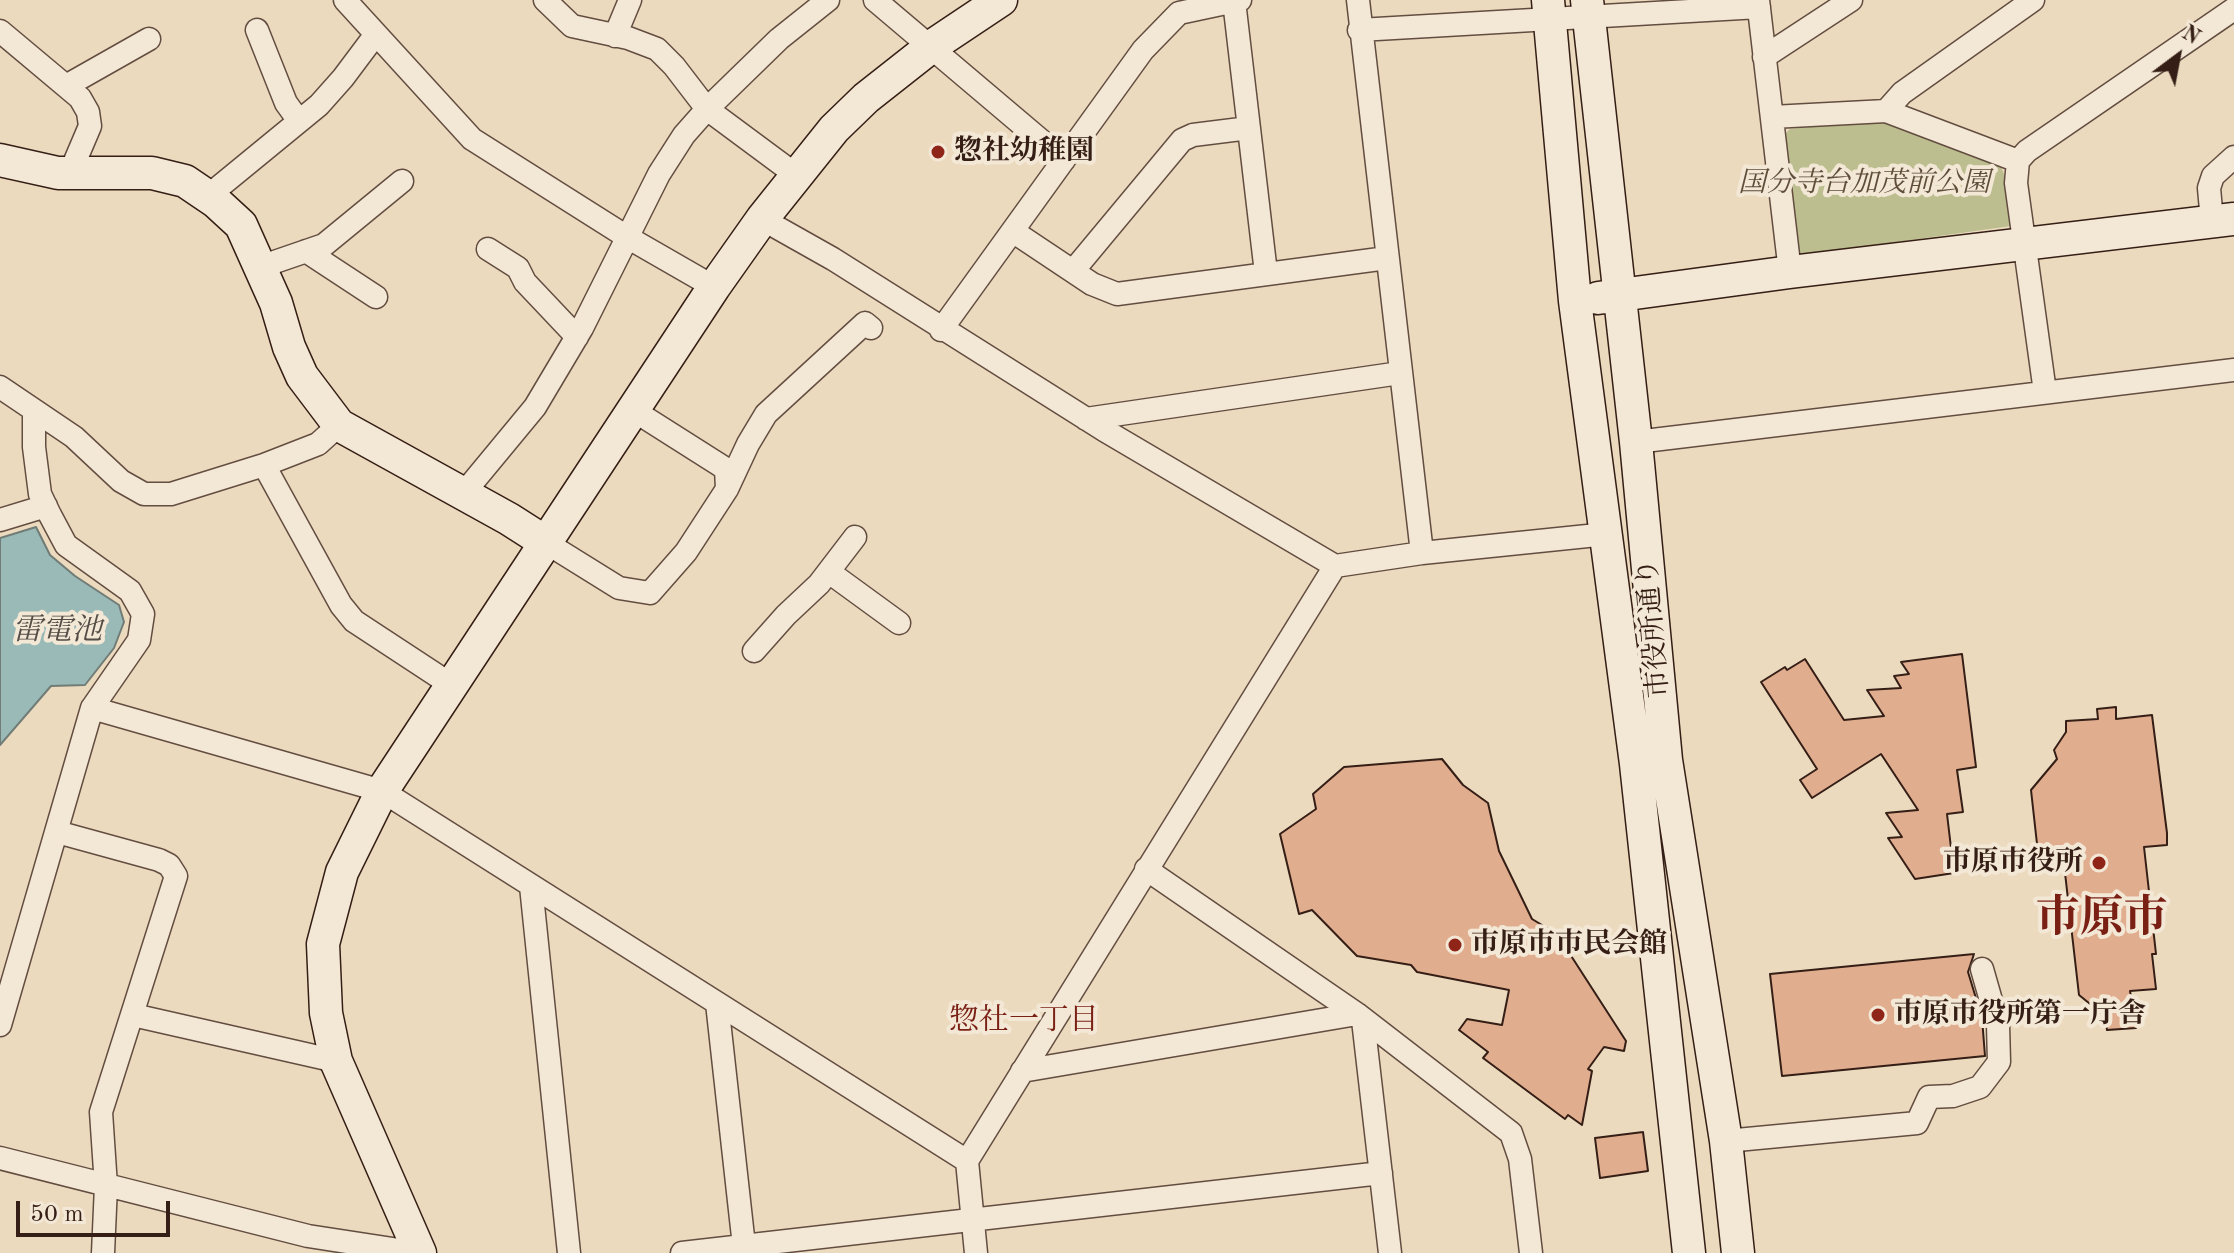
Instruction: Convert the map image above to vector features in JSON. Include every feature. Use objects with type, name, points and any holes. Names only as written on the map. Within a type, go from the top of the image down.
[{"type":"street","points":[[345,0],[472,139],[627,237],[714,287]]},
{"type":"street","points":[[545,0],[572,26],[628,38],[657,49],[707,109],[796,175]]},
{"type":"street","points":[[615,36],[630,0]]},
{"type":"street","points":[[463,494],[535,407],[577,337],[659,174],[684,135],[779,39],[828,0]]},
{"type":"street","points":[[875,0],[1064,160]]},
{"type":"street","points":[[420,1253],[336,1061],[326,1013],[323,944],[342,872],[382,791],[762,219],[834,129],[866,98],[932,46],[1001,0]]},
{"type":"street","points":[[1358,0],[1359,30],[1422,553]]},
{"type":"street","points":[[1764,57],[1851,0]]},
{"type":"street","points":[[1886,111],[1902,93],[2033,0]]},
{"type":"street","points":[[941,330],[1143,50],[1179,13],[1237,1],[1266,273]]},
{"type":"street","points":[[1359,30],[1549,10],[1758,3],[1790,272]]},
{"type":"street","name":"市役所通り","points":[[1587,8],[1636,442],[1666,760],[1726,1141],[1738,1253]]},
{"type":"street","points":[[2045,392],[2016,183],[2018,161],[2027,151],[2234,9]]},
{"type":"street","name":"市役所通り","points":[[1549,10],[1575,301],[1636,764],[1689,1253]]},
{"type":"street","points":[[257,30],[286,103],[299,121]]},
{"type":"street","points":[[0,31],[80,98],[88,112],[90,126],[70,173]]},
{"type":"street","points":[[208,196],[319,105],[376,34]]},
{"type":"street","points":[[66,86],[149,39]]},
{"type":"street","points":[[1772,117],[1886,111],[2018,161]]},
{"type":"street","points":[[1073,271],[1182,140],[1193,135],[1249,128]]},
{"type":"street","points":[[1575,301],[2223,220],[2209,188],[2213,176],[2234,157]]},
{"type":"street","points":[[0,160],[70,173],[152,173],[185,181],[208,196],[241,225],[302,376],[339,425],[463,494],[619,588],[650,593],[686,552],[727,489],[766,414],[865,323],[871,328]]},
{"type":"street","points":[[260,267],[324,245],[402,181]]},
{"type":"street","points":[[762,219],[833,259],[1086,419],[1335,566],[1422,553],[1607,534]]},
{"type":"street","points":[[1014,232],[1092,284],[1117,294],[1387,258]]},
{"type":"street","points":[[488,249],[518,268],[525,282],[577,337]]},
{"type":"street","points":[[306,251],[376,297]]},
{"type":"street","points":[[1636,442],[2234,370]]},
{"type":"street","points":[[1086,419],[1400,373]]},
{"type":"street","points":[[0,387],[74,437],[121,481],[144,494],[171,494],[264,465],[318,444],[339,425]]},
{"type":"street","points":[[633,410],[726,469],[727,489]]},
{"type":"street","points":[[0,1025],[92,708],[139,640],[143,614],[130,591],[66,545],[40,494],[34,447],[34,412]]},
{"type":"street","points":[[264,465],[341,605],[354,621],[453,686]]},
{"type":"street","points":[[0,520],[46,506]]},
{"type":"street","points":[[754,651],[829,572],[855,537]]},
{"type":"street","points":[[976,1253],[967,1161],[1335,566]]},
{"type":"street","points":[[829,572],[899,623]]},
{"type":"street","points":[[92,708],[382,791],[967,1161]]},
{"type":"street","points":[[57,832],[159,860],[169,865],[176,876],[101,1112],[106,1186],[103,1253]]},
{"type":"street","points":[[1146,869],[1360,1017],[1511,1133],[1520,1159],[1531,1253]]},
{"type":"street","points":[[531,886],[569,1253]]},
{"type":"street","points":[[1726,1141],[1917,1123],[1929,1097],[1953,1096],[1980,1087],[1999,1062],[1998,1025],[1982,969]]},
{"type":"street","points":[[717,1003],[744,1246]]},
{"type":"street","points":[[133,1015],[336,1061]]},
{"type":"street","points":[[1022,1071],[1360,1017]]},
{"type":"street","points":[[1360,1017],[1390,1253]]},
{"type":"street","points":[[0,1158],[308,1236],[420,1253]]},
{"type":"street","points":[[682,1253],[1381,1173]]},
{"type":"green space","name":"国分寺台加茂前公園","points":[[1881,119],[2001,167],[2011,226],[1796,256],[1781,138],[1790,129]]},
{"type":"water","name":"雷電池","points":[[36,527],[50,555],[119,605],[124,622],[114,648],[85,685],[51,686],[0,745],[0,538]]},
{"type":"building","points":[[1962,654],[1976,767],[1957,770],[1963,812],[1947,814],[1954,873],[1915,879],[1888,838],[1902,837],[1886,813],[1918,810],[1881,754],[1812,798],[1800,780],[1817,769],[1761,682],[1805,659],[1844,720],[1884,716],[1867,690],[1901,688],[1894,676],[1909,674],[1901,662]]},
{"type":"building","name":"市原市役所","points":[[2116,707],[2116,719],[2152,715],[2167,845],[2144,847],[2156,954],[2152,954],[2156,989],[2130,991],[2136,1028],[2107,1030],[2105,1016],[2079,995],[2065,873],[2038,853],[2031,790],[2057,759],[2054,750],[2066,732],[2066,721],[2098,719],[2097,709]]},
{"type":"building","name":"市原市市民会館","points":[[1442,759],[1463,785],[1488,803],[1499,851],[1532,919],[1557,934],[1626,1041],[1624,1051],[1604,1047],[1588,1069],[1592,1071],[1582,1125],[1568,1115],[1565,1119],[1483,1058],[1488,1052],[1459,1030],[1467,1019],[1502,1025],[1509,990],[1417,972],[1411,965],[1357,956],[1312,910],[1299,914],[1280,834],[1316,809],[1313,794],[1344,767]]},
{"type":"building","name":"市原市役所第一庁舎","points":[[1974,954],[1968,972],[1982,1018],[1985,1056],[1782,1076],[1770,974]]},
{"type":"building","points":[[1643,1132],[1648,1171],[1600,1178],[1595,1138]]},
{"type":"place","name":"惣社幼稚園","points":[[938,152]]},
{"type":"place","name":"市原市役所","points":[[2099,863]]},
{"type":"place","name":"市原市市民会館","points":[[1455,945]]},
{"type":"place","name":"市原市役所第一庁舎","points":[[1878,1015]]},
{"type":"district","name":"市原市","points":[[2102,919]]},
{"type":"district","name":"惣社一丁目","points":[[1024,1021]]}]
